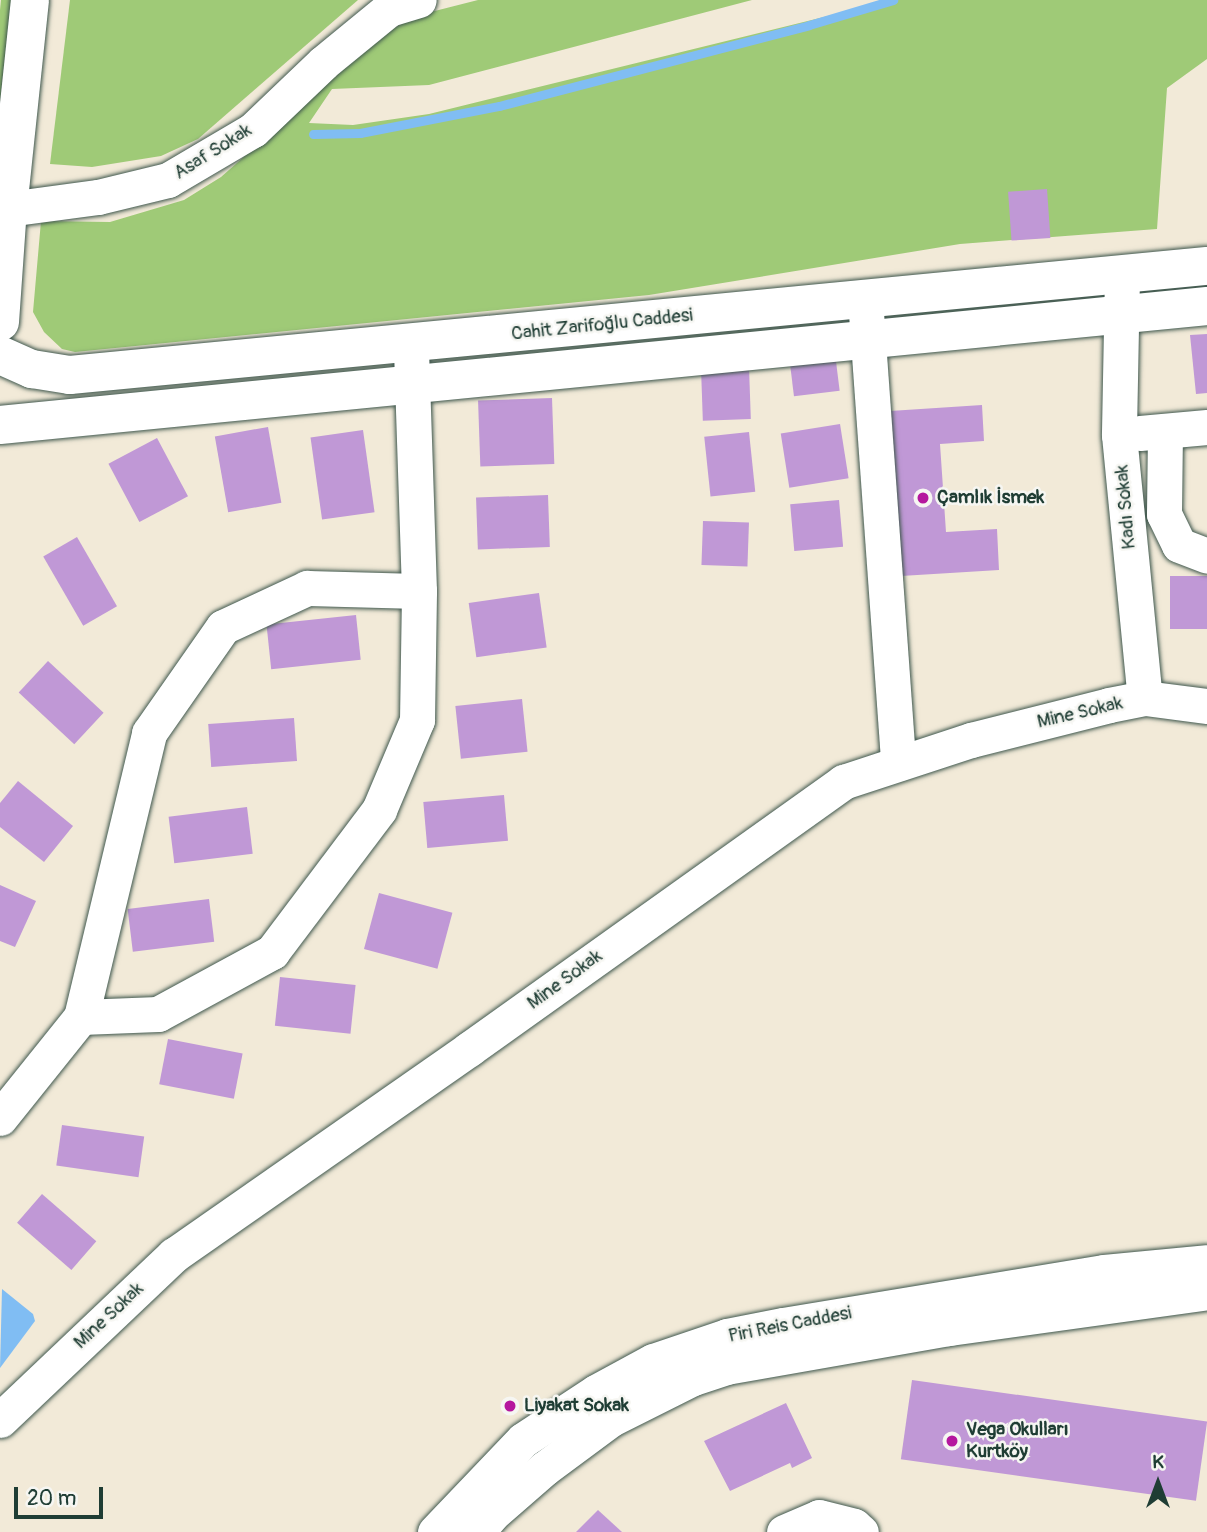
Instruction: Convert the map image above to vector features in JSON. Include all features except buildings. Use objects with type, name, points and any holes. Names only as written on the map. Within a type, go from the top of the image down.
[{"type":"main road","points":[[0,323],[8,209],[30,0]]},
{"type":"main road","name":"Cahit Zarifoğlu Caddesi","points":[[0,355],[32,369],[70,376],[1207,266]]},
{"type":"main road","name":"Cahit Zarifoğlu Caddesi","points":[[0,425],[1207,306]]},
{"type":"street","name":"Asaf Sokak","points":[[8,209],[98,197],[169,180],[253,130],[323,63],[390,9],[419,0]]},
{"type":"street","name":"Kadı Sokak","points":[[1122,275],[1119,435],[1146,698]]},
{"type":"street","points":[[865,299],[898,764]]},
{"type":"street","points":[[80,1017],[158,1014],[272,953],[379,810],[417,720],[419,591],[411,345]]},
{"type":"street","points":[[1119,435],[1207,427]]},
{"type":"street","points":[[1165,431],[1164,514],[1179,545],[1207,556]]},
{"type":"street","points":[[0,1118],[80,1017],[149,733],[223,627],[307,588],[419,591]]},
{"type":"street","name":"Mine Sokak","points":[[0,1420],[174,1255],[470,1049],[843,782],[971,740],[1146,698],[1207,706]]},
{"type":"street","name":"Piri Reis Caddesi","points":[[435,1532],[523,1440],[596,1392],[653,1361],[727,1336],[783,1325],[1104,1272],[1207,1262]]},
{"type":"street","name":"Piri Reis Caddesi","points":[[477,1532],[492,1514],[545,1468],[611,1419],[693,1378],[726,1367],[948,1328],[1207,1292]]},
{"type":"street","points":[[784,1532],[819,1517],[854,1526],[861,1532]]},
{"type":"green space","points":[[1,0],[11,0],[0,103],[0,10]]},
{"type":"green space","points":[[70,0],[358,0],[198,139],[161,156],[92,167],[50,164]]},
{"type":"green space","points":[[478,0],[752,0],[429,85],[332,89],[309,123],[353,125],[429,114],[893,0],[1207,0],[1207,59],[1167,88],[1157,229],[960,244],[649,295],[75,352],[62,349],[44,332],[33,312],[41,221],[110,222],[184,200],[221,177],[386,32],[419,15]]},
{"type":"water","points":[[2,1289],[33,1314],[35,1321],[0,1368]]},
{"type":"waterway","points":[[313,134],[360,133],[499,106],[809,25],[893,0]]},
{"type":"place","name":"Çamlık İsmek","points":[[923,498]]},
{"type":"place","name":"Liyakat Sokak","points":[[510,1406]]},
{"type":"place","name":"Vega Okulları Kurtköy","points":[[952,1441]]}]
